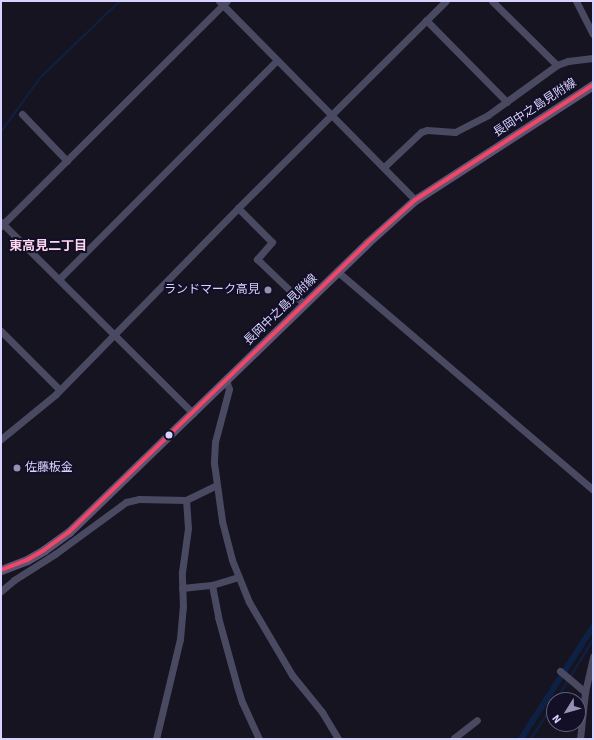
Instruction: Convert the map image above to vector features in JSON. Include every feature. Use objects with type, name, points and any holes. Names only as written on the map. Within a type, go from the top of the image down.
[{"type":"main road","name":"長岡中之島見附線","points":[[1,570],[44,550],[69,532],[304,304],[415,200],[593,85]]},
{"type":"street","points":[[1,439],[60,390],[331,114],[446,1]]},
{"type":"street","points":[[492,1],[557,65]]},
{"type":"street","points":[[576,1],[593,34]]},
{"type":"street","points":[[192,413],[59,279],[2,224],[223,2],[277,60],[415,200]]},
{"type":"street","points":[[426,20],[507,102]]},
{"type":"street","points":[[384,167],[421,132],[427,130],[455,132],[488,115],[557,65],[568,61],[593,58]]},
{"type":"street","points":[[59,279],[277,60]]},
{"type":"street","points":[[22,114],[67,160]]},
{"type":"street","points":[[238,208],[272,242],[257,259],[304,304]]},
{"type":"street","points":[[338,272],[593,490]]},
{"type":"street","points":[[1,331],[60,390]]},
{"type":"street","points":[[226,380],[229,389],[215,442],[214,463],[223,526],[239,578],[249,602],[292,675],[322,712],[338,739]]},
{"type":"street","points":[[1,591],[126,502],[139,499],[186,500],[217,485]]},
{"type":"street","points":[[156,739],[180,639],[183,607],[182,572],[188,528],[186,500]]},
{"type":"street","points":[[16,564],[19,577]]},
{"type":"street","points":[[182,588],[212,585],[239,578]]},
{"type":"street","points":[[212,585],[218,617],[237,686],[242,702],[259,739]]},
{"type":"street","points":[[560,671],[585,692],[593,656]]},
{"type":"street","points":[[454,739],[477,720]]},
{"type":"waterway","points":[[1,132],[41,77],[120,1]]},
{"type":"waterway","points":[[521,739],[593,627]]},
{"type":"waterway","points":[[571,676],[593,640]]},
{"type":"waterway","points":[[561,692],[568,681]]},
{"type":"waterway","points":[[531,739],[546,716]]},
{"type":"transit line","points":[[1,570],[27,560],[69,532],[367,243],[415,200],[593,85]]},
{"type":"place","name":"ランドマーク高見","points":[[268,290]]},
{"type":"place","name":"佐藤板金","points":[[17,468]]},
{"type":"district","name":"東高見二丁目","points":[[48,246]]}]
